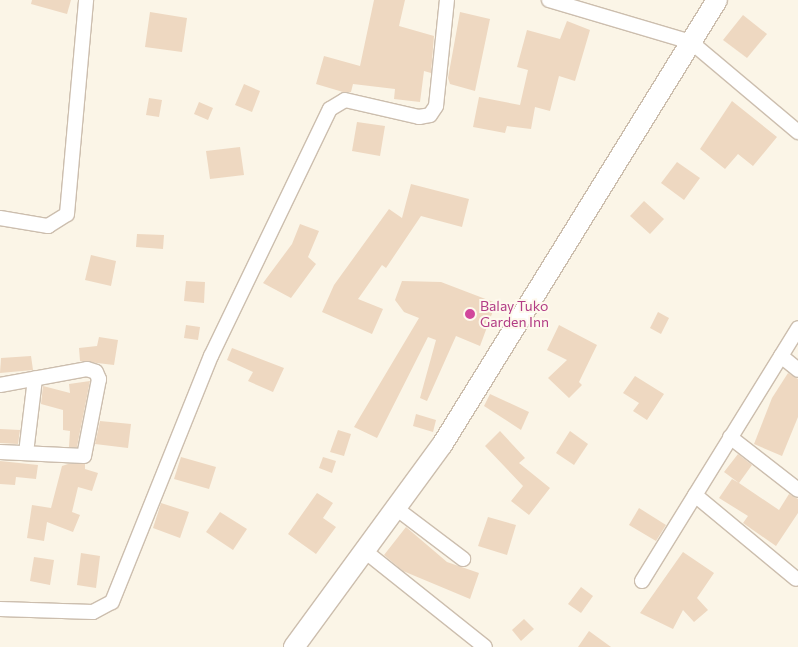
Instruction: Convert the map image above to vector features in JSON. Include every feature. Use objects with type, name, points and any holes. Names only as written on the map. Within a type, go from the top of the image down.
[{"type":"street","points":[[0,218],[48,226],[67,214],[86,0]]},
{"type":"street","points":[[0,609],[93,612],[107,608],[116,596],[152,495],[212,356],[330,108],[345,100],[420,118],[430,115],[436,106],[447,0]]},
{"type":"street","points":[[549,0],[691,42],[798,132]]},
{"type":"street","points":[[294,647],[397,509],[503,350],[717,0]]},
{"type":"street","points":[[642,581],[798,328]]},
{"type":"street","points":[[781,356],[798,370]]},
{"type":"street","points":[[0,385],[87,369],[96,372],[99,379],[84,456],[0,452]]},
{"type":"street","points":[[26,453],[35,379]]},
{"type":"street","points":[[730,437],[798,490]]},
{"type":"street","points":[[695,495],[796,580]]},
{"type":"street","points":[[397,509],[463,559]]},
{"type":"street","points":[[366,552],[485,647]]},
{"type":"building","points":[[32,0],[71,0],[67,14],[31,4]]},
{"type":"building","points":[[374,0],[405,0],[399,26],[434,36],[431,73],[424,71],[420,102],[394,99],[395,89],[353,84],[351,92],[343,92],[316,84],[324,56],[360,66]]},
{"type":"building","points":[[150,12],[187,18],[182,52],[145,47]]},
{"type":"building","points":[[460,12],[490,19],[475,91],[450,84],[448,78]]},
{"type":"building","points":[[743,15],[767,34],[747,58],[723,40]]},
{"type":"building","points":[[567,21],[590,30],[575,81],[559,76],[550,111],[535,107],[531,129],[507,126],[505,133],[473,127],[479,97],[520,105],[528,70],[517,67],[527,30],[560,39]]},
{"type":"building","points":[[244,84],[260,91],[252,112],[235,105]]},
{"type":"building","points":[[149,98],[162,100],[159,117],[146,115]]},
{"type":"building","points":[[732,101],[777,137],[753,166],[738,154],[725,169],[700,149]]},
{"type":"building","points":[[199,102],[213,108],[208,120],[194,114]]},
{"type":"building","points":[[357,122],[385,126],[380,156],[352,151]]},
{"type":"building","points":[[240,147],[244,175],[210,179],[206,151]]},
{"type":"building","points":[[677,162],[700,178],[684,200],[661,183]]},
{"type":"building","points":[[411,184],[469,199],[462,227],[421,216],[386,268],[382,265],[358,299],[383,309],[372,334],[322,312],[334,285],[389,209],[402,218]]},
{"type":"building","points":[[644,201],[664,219],[650,234],[630,216]]},
{"type":"building","points":[[300,224],[319,231],[308,257],[316,264],[291,298],[263,283],[292,244]]},
{"type":"building","points":[[137,234],[164,235],[163,249],[136,247]]},
{"type":"building","points":[[91,255],[116,261],[111,286],[85,280]]},
{"type":"building","points":[[186,281],[205,282],[204,303],[184,301]]},
{"type":"building","points":[[402,281],[441,282],[496,303],[480,346],[456,336],[427,401],[420,398],[436,340],[428,337],[377,438],[354,427],[419,318],[404,312],[395,300]]},
{"type":"building","points":[[658,312],[669,318],[661,334],[650,328]]},
{"type":"building","points":[[186,325],[200,327],[198,340],[184,338]]},
{"type":"building","points":[[559,325],[597,345],[579,382],[582,385],[569,398],[548,378],[567,360],[547,350]]},
{"type":"building","points":[[99,337],[118,340],[114,365],[80,361],[79,348],[97,346]]},
{"type":"building","points":[[232,348],[284,368],[273,392],[248,381],[253,372],[227,360]]},
{"type":"building","points":[[31,356],[33,370],[0,373],[1,358]]},
{"type":"building","points":[[788,373],[798,379],[798,417],[782,456],[754,444],[772,398]]},
{"type":"building","points":[[635,376],[664,394],[647,420],[633,411],[639,403],[623,393]]},
{"type":"building","points":[[90,381],[77,447],[69,447],[70,431],[63,430],[63,410],[41,404],[43,386],[70,393],[69,384]]},
{"type":"building","points":[[490,394],[529,412],[521,430],[484,406]]},
{"type":"building","points":[[416,414],[436,420],[433,432],[413,426]]},
{"type":"building","points":[[100,421],[131,424],[128,448],[95,444]]},
{"type":"building","points":[[0,429],[20,430],[18,444],[0,443]]},
{"type":"building","points":[[338,430],[351,434],[344,456],[330,452]]},
{"type":"building","points":[[500,431],[525,458],[519,463],[550,488],[529,515],[511,501],[523,486],[485,446]]},
{"type":"building","points":[[570,431],[588,444],[574,465],[556,453]]},
{"type":"building","points":[[738,454],[752,465],[739,483],[724,472]]},
{"type":"building","points":[[181,457],[216,467],[209,489],[174,479]]},
{"type":"building","points":[[323,457],[336,461],[332,473],[319,468]]},
{"type":"building","points":[[0,461],[38,465],[36,479],[16,477],[15,485],[0,484]]},
{"type":"building","points":[[85,464],[85,469],[98,473],[92,491],[78,487],[72,512],[80,515],[73,532],[47,522],[44,541],[27,538],[32,505],[51,508],[62,466]]},
{"type":"building","points":[[732,479],[779,510],[789,494],[798,499],[798,513],[776,546],[743,523],[748,516],[719,498]]},
{"type":"building","points":[[317,493],[333,503],[323,518],[336,527],[316,554],[288,534]]},
{"type":"building","points":[[161,503],[189,512],[180,538],[153,528]]},
{"type":"building","points":[[639,508],[666,525],[656,541],[629,525]]},
{"type":"building","points":[[220,512],[247,529],[233,550],[206,532]]},
{"type":"building","points":[[488,517],[516,525],[507,555],[478,546]]},
{"type":"building","points":[[406,527],[447,562],[479,573],[470,599],[403,571],[384,555]]},
{"type":"building","points":[[683,552],[714,573],[697,598],[708,610],[694,622],[683,610],[673,629],[640,613]]},
{"type":"building","points":[[81,553],[100,556],[96,588],[77,585]]},
{"type":"building","points":[[34,557],[54,560],[50,585],[30,581]]},
{"type":"building","points":[[581,587],[593,596],[581,613],[568,604]]},
{"type":"building","points":[[524,619],[534,629],[521,641],[512,630]]},
{"type":"building","points":[[589,631],[611,647],[578,647]]},
{"type":"place","name":"Balay Tuko Garden Inn","points":[[470,314]]}]
